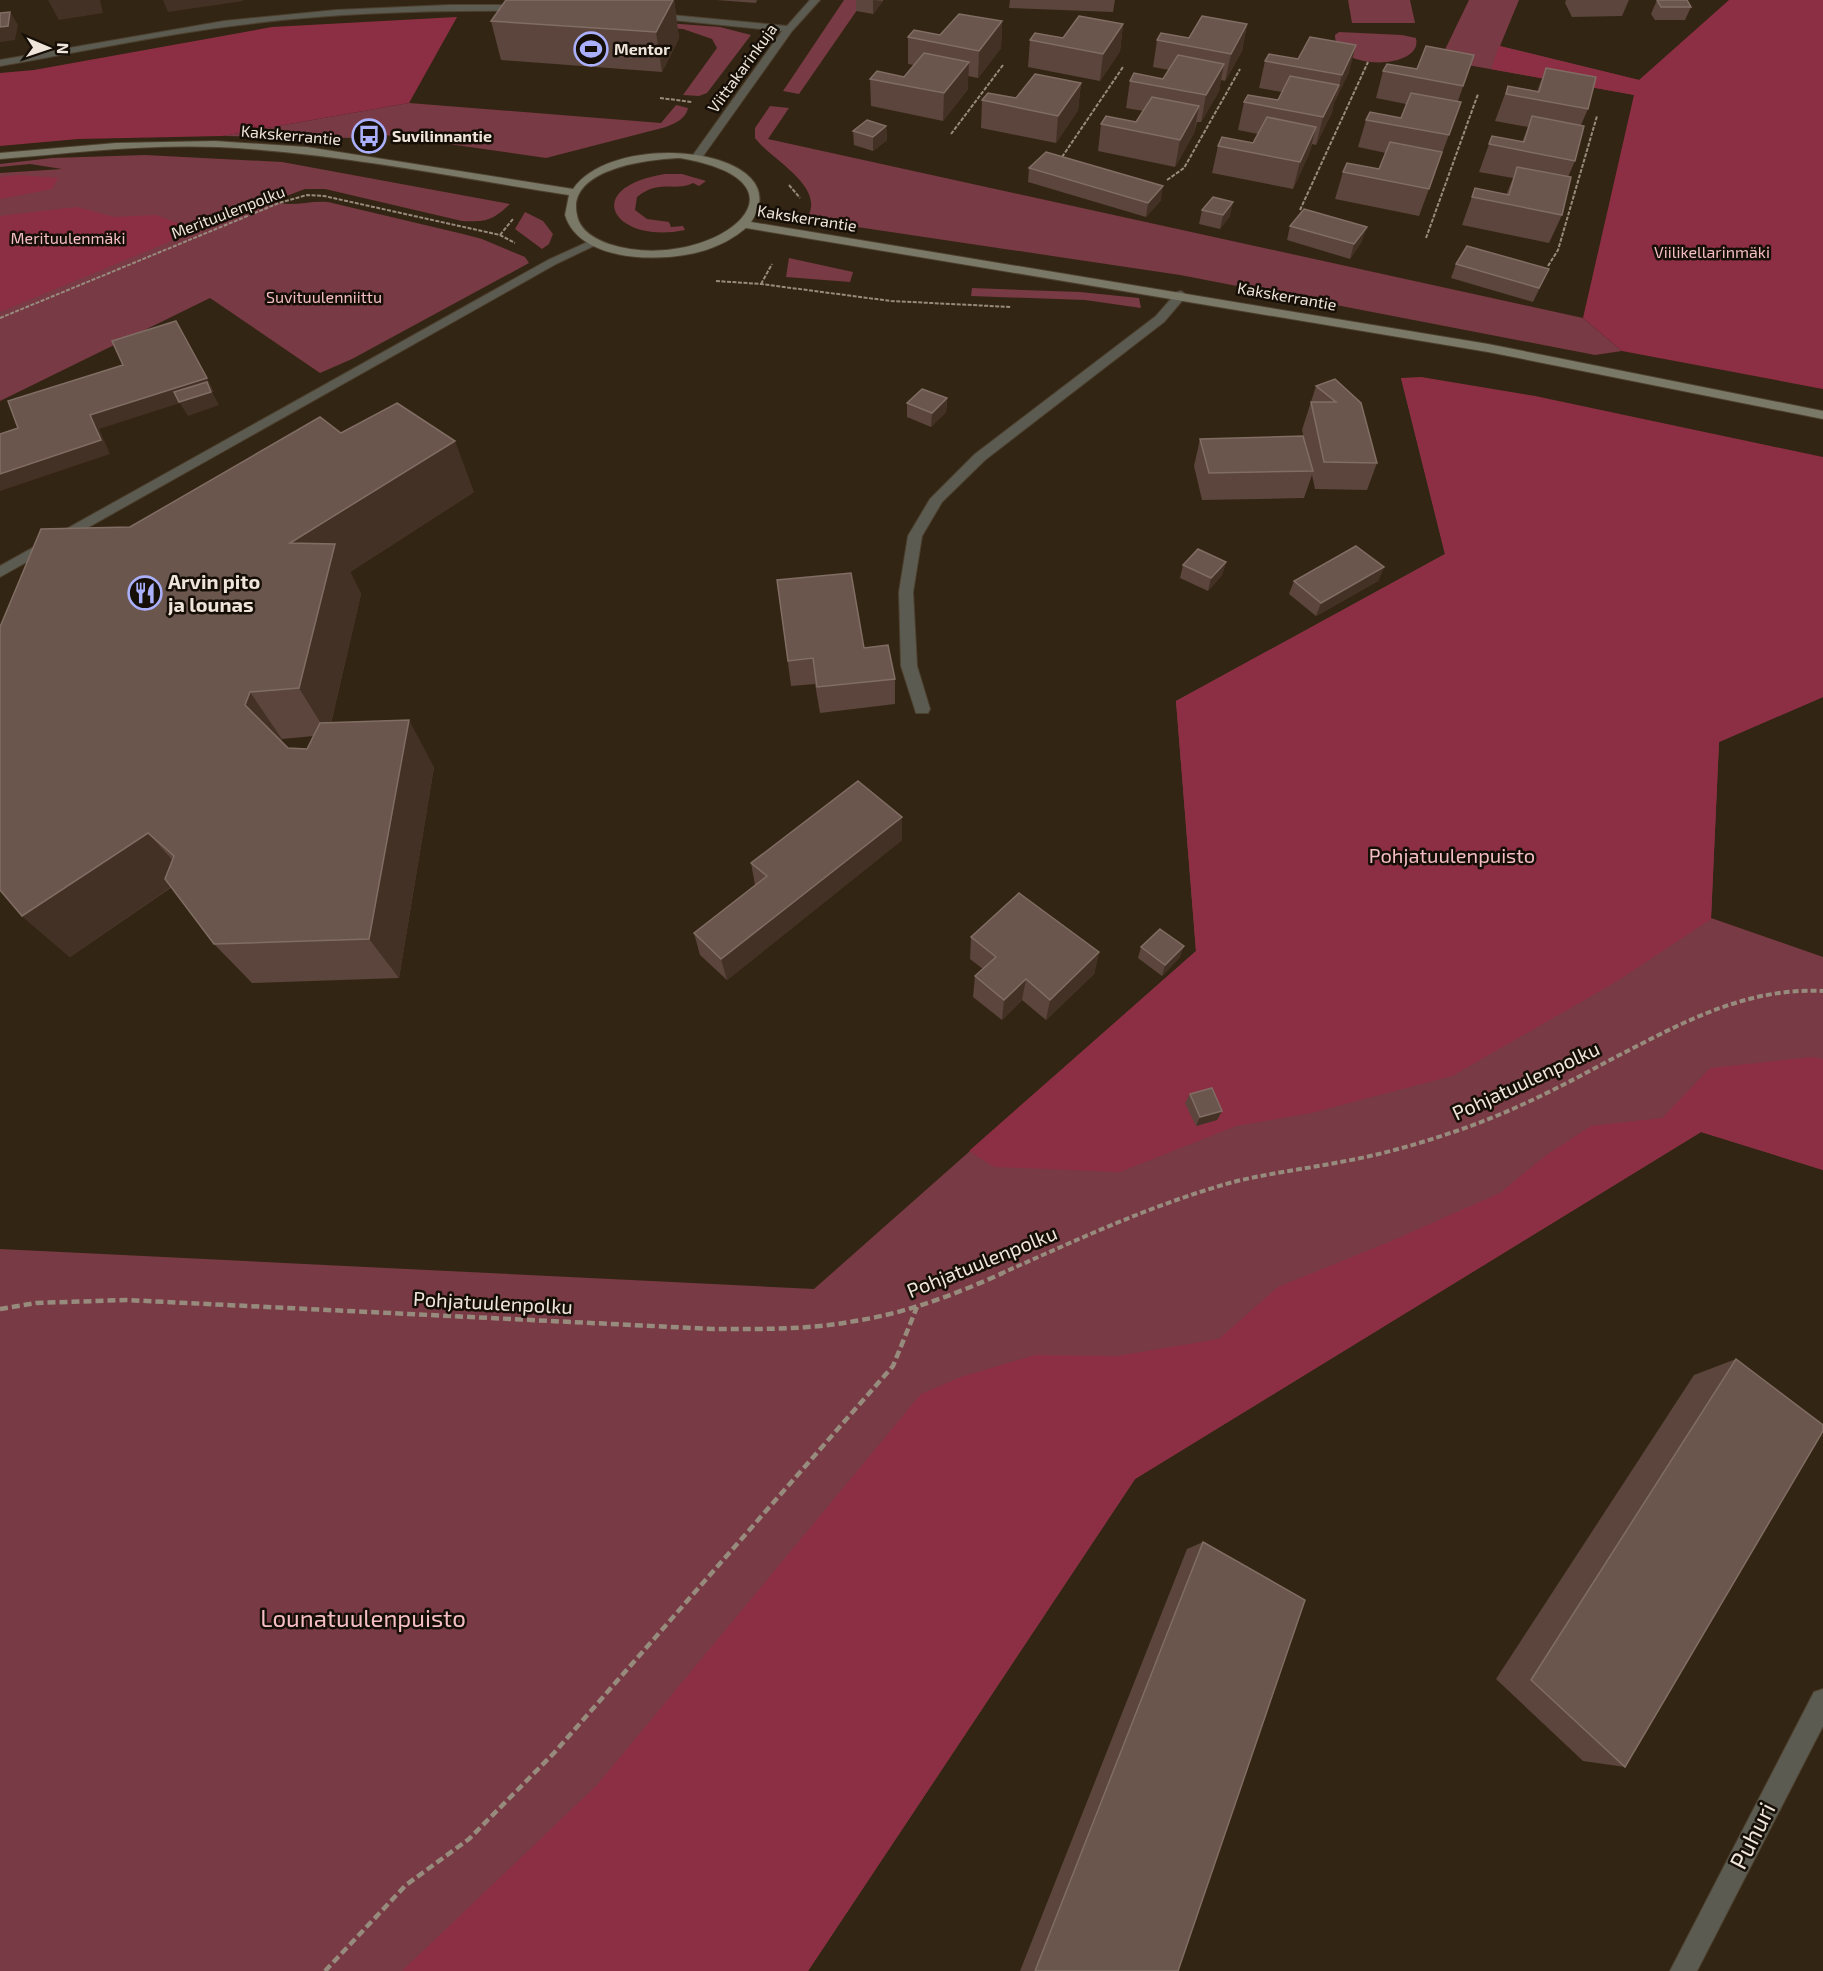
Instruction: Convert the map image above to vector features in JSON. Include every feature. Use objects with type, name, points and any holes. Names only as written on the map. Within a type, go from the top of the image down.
[{"type":"street","name":"Viittakarinkuja","points":[[697,157],[789,29],[815,0]]},
{"type":"street","points":[[0,63],[161,34],[279,18],[428,7],[540,8]]},
{"type":"street","points":[[646,15],[789,29]]},
{"type":"street","name":"Kakskerrantie","points":[[0,156],[116,146],[215,144],[295,149],[576,193]]},
{"type":"street","points":[[658,156],[697,157],[720,163],[746,179],[753,190],[755,201],[751,213],[743,224],[713,243],[669,254],[624,252],[596,242],[577,228],[571,217],[570,205],[585,182],[617,164],[658,156]]},
{"type":"street","name":"Kakskerrantie","points":[[743,224],[1182,295],[1488,348],[1823,415]]},
{"type":"street","points":[[0,572],[552,262],[596,242]]},
{"type":"street","points":[[922,709],[909,666],[906,592],[915,536],[937,500],[980,458],[1160,319],[1182,295]]},
{"type":"street","name":"Puhuri","points":[[1683,1971],[1823,1701]]},
{"type":"path","points":[[1300,210],[1368,62]]},
{"type":"path","points":[[951,134],[1003,65]]},
{"type":"path","points":[[1062,157],[1123,67]]},
{"type":"path","points":[[1167,180],[1184,168],[1240,69]]},
{"type":"path","points":[[1426,238],[1478,94]]},
{"type":"path","points":[[660,98],[693,102]]},
{"type":"path","points":[[1548,266],[1558,250],[1598,116]]},
{"type":"path","name":"Merituulenpolku","points":[[0,318],[279,203],[307,195],[324,196],[500,235],[520,246]]},
{"type":"path","points":[[761,284],[772,264]]},
{"type":"path","points":[[714,281],[761,284],[891,301],[1020,308]]},
{"type":"path","points":[[952,304],[954,298]]},
{"type":"path","name":"Pohjatuulenpolku","points":[[0,1309],[36,1303],[126,1300],[723,1329],[838,1325],[917,1306],[959,1292],[1108,1227],[1220,1186],[1258,1175],[1355,1159],[1426,1141],[1494,1117],[1684,1023],[1743,997],[1774,990],[1823,991]]},
{"type":"path","points":[[325,1971],[406,1885],[469,1839],[561,1745],[893,1366],[917,1306]]},
{"type":"green space","points":[[844,0],[864,0],[799,94],[783,91]]},
{"type":"green space","points":[[1348,0],[1410,0],[1415,23],[1352,23]]},
{"type":"green space","points":[[1469,0],[1519,0],[1500,46],[1639,80],[1635,95],[1440,60]]},
{"type":"green space","name":"Viilikellarinmäki","points":[[1729,0],[1823,0],[1823,389],[1622,351],[1583,318],[1634,95],[1491,69],[1499,46],[1639,80]]},
{"type":"green space","points":[[574,16],[720,27],[751,35],[707,93],[699,96],[683,95],[717,48],[712,39],[683,29],[532,19]]},
{"type":"green space","points":[[457,17],[409,103],[222,136],[78,139],[0,146],[0,73],[34,70],[272,27]]},
{"type":"green space","points":[[1339,32],[1402,35],[1416,38],[1415,49],[1407,56],[1394,61],[1362,61],[1348,56],[1339,47],[1335,35]]},
{"type":"green space","points":[[409,103],[661,123],[676,105],[688,108],[683,118],[666,127],[546,158],[364,132],[357,138],[222,136]]},
{"type":"green space","points":[[770,106],[789,108],[768,139],[1583,318],[1622,351],[1595,355],[1180,275],[817,221],[807,218],[811,207],[809,195],[803,185],[755,138],[755,128]]},
{"type":"green space","points":[[145,155],[282,162],[510,204],[498,214],[483,221],[462,221],[325,189],[305,189],[273,201],[286,204],[328,202],[463,234],[482,239],[525,257],[529,263],[352,359],[320,373],[210,298],[0,401],[0,173],[62,169],[30,164],[0,167],[0,164],[52,158]]},
{"type":"green space","points":[[665,174],[682,174],[706,181],[699,186],[693,183],[653,188],[637,197],[635,210],[647,219],[669,222],[671,227],[683,226],[685,230],[660,232],[640,230],[625,223],[616,213],[615,202],[622,191],[638,181]]},
{"type":"green space","points":[[19,175],[58,178],[52,189],[0,199],[0,177]]},
{"type":"green space","name":"Merituulenmäki","points":[[77,207],[114,217],[156,215],[182,225],[169,242],[0,312],[0,216]]},
{"type":"green space","points":[[525,212],[543,221],[553,234],[549,244],[542,249],[515,229]]},
{"type":"green space","points":[[789,258],[853,272],[850,282],[786,277]]},
{"type":"green space","points":[[972,288],[1080,292],[1139,298],[1141,308],[1085,300],[971,296]]},
{"type":"green space","name":"Pohjatuulenpuisto","points":[[1421,377],[1535,396],[1823,457],[1823,697],[1719,742],[1711,919],[1614,983],[1452,1076],[1311,1113],[1236,1126],[1120,1172],[994,1167],[969,1151],[1196,951],[1176,701],[1445,554],[1401,378]]},
{"type":"green space","name":"Lounatuulenpuisto","points":[[1401,378],[1703,441],[1823,697],[1719,742],[1711,918],[1823,957],[1823,1170],[1701,1132],[1135,1479],[808,1971],[0,1971],[0,1249],[814,1289],[1196,951],[1176,701],[1445,554]]},
{"type":"green space","points":[[1811,1057],[1823,1059],[1823,1170],[1701,1132],[1135,1479],[808,1971],[402,1971],[597,1785],[921,1394],[961,1377],[1035,1355],[1117,1356],[1219,1339],[1278,1287],[1389,1242],[1500,1193],[1545,1156],[1591,1126],[1662,1118],[1710,1068]]},
{"type":"building","points":[[506,0],[673,0],[656,32],[491,21]]},
{"type":"building","points":[[1657,0],[1687,0],[1691,7],[1661,7]]},
{"type":"building","points":[[10,12],[8,26],[0,27],[0,13]]},
{"type":"building","points":[[959,14],[1002,21],[979,51],[908,37],[914,30],[940,35]]},
{"type":"building","points":[[1079,16],[1123,24],[1103,54],[1030,40],[1035,33],[1063,38]]},
{"type":"building","points":[[1202,16],[1247,24],[1231,54],[1157,40],[1161,33],[1189,38]]},
{"type":"building","points":[[1310,37],[1356,45],[1342,75],[1265,61],[1269,54],[1298,59]]},
{"type":"building","points":[[1426,46],[1474,55],[1463,86],[1383,71],[1387,64],[1417,69]]},
{"type":"building","points":[[924,53],[969,62],[944,93],[870,79],[877,71],[904,77]]},
{"type":"building","points":[[1178,55],[1224,64],[1206,95],[1130,81],[1134,73],[1163,79]]},
{"type":"building","points":[[1546,68],[1596,77],[1588,109],[1506,94],[1508,86],[1539,92]]},
{"type":"building","points":[[1035,74],[1081,83],[1058,116],[982,100],[988,93],[1016,98]]},
{"type":"building","points":[[1290,76],[1339,85],[1323,117],[1244,102],[1248,95],[1278,100]]},
{"type":"building","points":[[1411,93],[1461,102],[1449,135],[1366,120],[1370,112],[1401,118]]},
{"type":"building","points":[[1152,97],[1199,106],[1180,140],[1101,124],[1106,116],[1136,122]]},
{"type":"building","points":[[1532,116],[1584,126],[1575,161],[1489,144],[1492,136],[1524,142]]},
{"type":"building","points":[[1267,117],[1316,127],[1300,162],[1218,146],[1222,137],[1253,143]]},
{"type":"building","points":[[867,120],[886,126],[873,137],[853,131]]},
{"type":"building","points":[[1390,142],[1442,152],[1429,189],[1343,172],[1347,163],[1379,169]]},
{"type":"building","points":[[1046,152],[1163,186],[1148,203],[1029,168]]},
{"type":"building","points":[[1517,167],[1571,177],[1562,215],[1472,197],[1475,188],[1509,195]]},
{"type":"building","points":[[1213,197],[1233,202],[1223,215],[1202,210]]},
{"type":"building","points":[[1304,209],[1367,227],[1354,244],[1290,226]]},
{"type":"building","points":[[1467,246],[1549,269],[1539,288],[1456,264]]},
{"type":"building","points":[[176,321],[207,378],[90,415],[101,440],[0,474],[0,434],[18,428],[8,401],[123,365],[112,341]]},
{"type":"building","points":[[1335,379],[1361,403],[1377,463],[1324,462],[1311,402],[1336,402],[1316,386]]},
{"type":"building","points":[[207,382],[211,392],[179,402],[174,392]]},
{"type":"building","points":[[922,389],[947,398],[932,413],[907,403]]},
{"type":"building","points":[[397,403],[455,441],[290,543],[335,544],[299,688],[250,692],[245,705],[288,748],[307,749],[320,723],[409,720],[369,939],[214,944],[165,879],[174,856],[148,833],[22,916],[0,890],[0,627],[41,529],[130,527],[320,417],[341,433]]},
{"type":"building","points":[[1303,436],[1313,471],[1209,473],[1200,439]]},
{"type":"building","points":[[1356,546],[1384,567],[1321,603],[1294,581]]},
{"type":"building","points":[[1198,549],[1226,562],[1211,578],[1183,565]]},
{"type":"building","points":[[851,573],[864,648],[888,645],[895,679],[817,687],[813,658],[788,661],[777,580]]},
{"type":"building","points":[[858,781],[902,817],[721,959],[694,933],[767,876],[751,863]]},
{"type":"building","points":[[1019,893],[1099,952],[1050,1000],[1026,979],[1004,1000],[975,976],[996,957],[971,937]]},
{"type":"building","points":[[1160,929],[1184,946],[1165,965],[1141,947]]},
{"type":"building","points":[[1212,1088],[1222,1111],[1200,1117],[1190,1094]]},
{"type":"building","points":[[1736,1359],[1823,1425],[1823,1431],[1625,1767],[1531,1680]]},
{"type":"building","points":[[1203,1542],[1305,1600],[1178,1971],[1035,1971]]},
{"type":"place","name":"Mentor","points":[[591,49]]},
{"type":"place","name":"Suvilinnantie","points":[[369,136]]},
{"type":"place","name":"Arvin pito ja lounas","points":[[145,593]]},
{"type":"park label","name":"Suvituulenniittu","points":[[324,297]]}]
